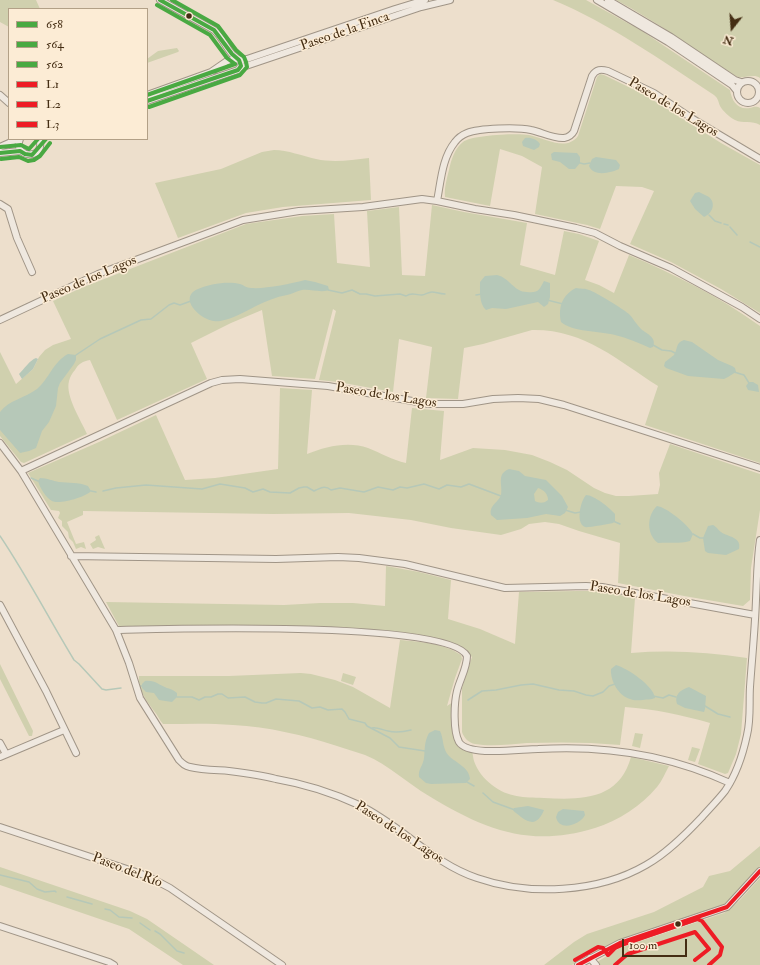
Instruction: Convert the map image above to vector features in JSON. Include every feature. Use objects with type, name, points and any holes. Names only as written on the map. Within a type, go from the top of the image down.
[{"type":"street","points":[[160,0],[218,33],[226,46],[241,63],[240,68]]},
{"type":"street","name":"Paseo de la Finca","points":[[222,64],[231,59],[247,60],[425,0]]},
{"type":"street","name":"Paseo de la Finca","points":[[224,74],[421,7],[450,0]]},
{"type":"street","points":[[596,0],[668,42],[732,85],[736,90],[737,97],[748,103],[757,102],[759,91],[756,84],[751,81]]},
{"type":"street","points":[[608,0],[735,80],[741,82],[760,79]]},
{"type":"street","points":[[148,101],[224,74],[221,70],[226,46]]},
{"type":"street","points":[[148,95],[211,72],[222,64]]},
{"type":"street","name":"Paseo de los Lagos","points":[[437,201],[445,162],[454,143],[462,136],[468,132],[476,130],[512,128],[530,130],[563,138],[570,136],[574,131],[592,76],[600,69],[608,71],[654,93],[693,119],[760,159]]},
{"type":"street","points":[[736,90],[741,82]]},
{"type":"street","points":[[0,95],[8,102]]},
{"type":"street","points":[[0,147],[17,140]]},
{"type":"street","points":[[19,140],[18,146],[20,150],[24,154],[30,155],[35,154],[39,150],[40,142]]},
{"type":"street","points":[[0,153],[20,150]]},
{"type":"street","name":"Paseo de los Lagos","points":[[0,320],[92,277],[243,220],[299,211],[363,207],[412,200],[437,201],[514,215],[595,233],[620,246],[671,268],[742,307],[760,319]]},
{"type":"street","points":[[0,204],[8,209],[17,238],[32,272]]},
{"type":"street","name":"Paseo de los Lagos","points":[[21,471],[210,383],[222,380],[240,379],[328,386],[429,404],[443,405],[507,398],[539,399],[571,407],[760,468]]},
{"type":"street","name":"Paseo de los Lagos","points":[[0,443],[21,471],[116,630],[129,663],[140,698],[183,764],[194,768],[230,771],[278,779],[344,798],[380,817],[443,862],[467,875],[491,882],[529,888],[556,889],[593,885],[620,878],[633,872],[654,860],[678,841],[719,798],[730,783],[740,760],[748,732],[757,564],[760,540]]},
{"type":"street","name":"Paseo de los Lagos","points":[[71,556],[276,559],[359,558],[405,564],[505,588],[602,587],[755,615]]},
{"type":"street","points":[[0,605],[46,690],[76,753]]},
{"type":"street","points":[[116,630],[298,629],[415,637],[441,642],[461,649],[467,656],[457,691],[455,710],[457,735],[460,744],[466,748],[482,751],[580,748],[629,752],[679,763],[703,771],[730,783]]},
{"type":"street","points":[[0,743],[3,755],[64,730]]},
{"type":"street","name":"Paseo del Río","points":[[0,827],[153,879],[170,888],[282,965]]},
{"type":"street","points":[[578,965],[620,943],[727,907],[760,871]]},
{"type":"street","points":[[0,926],[109,962],[114,965]]},
{"type":"street","points":[[594,956],[596,965]]},
{"type":"shaded area","points":[[0,0],[36,0],[40,8],[8,8],[8,26],[0,22]]},
{"type":"shaded area","points":[[553,0],[586,0],[642,31],[730,90],[732,98],[738,106],[742,108],[760,108],[760,125],[741,122],[728,116],[720,106],[715,96],[675,69],[615,31],[574,9]]},
{"type":"shaded area","points":[[616,0],[760,0],[760,78],[754,76],[736,76],[662,27]]},
{"type":"shaded area","points":[[177,48],[179,51],[148,63],[148,58],[158,51]]},
{"type":"shaded area","points":[[600,74],[645,95],[721,143],[760,165],[760,313],[721,289],[671,262],[630,244],[654,191],[642,187],[616,186],[600,229],[535,214],[542,167],[522,156],[500,149],[490,206],[445,197],[446,183],[452,158],[463,142],[484,136],[515,134],[529,135],[561,144],[573,141],[578,136],[597,77]]},
{"type":"shaded area","points":[[525,138],[531,138],[537,141],[540,144],[539,147],[534,150],[523,146],[522,142]]},
{"type":"shaded area","points":[[274,150],[329,161],[369,158],[371,200],[283,207],[246,213],[178,238],[155,183],[221,169],[262,152]]},
{"type":"shaded area","points":[[554,152],[577,153],[580,157],[580,163],[575,169],[569,169],[560,162],[552,160],[551,154]]},
{"type":"shaded area","points":[[596,157],[616,160],[620,165],[619,169],[607,173],[594,172],[589,166],[592,159]]},
{"type":"shaded area","points":[[699,192],[709,197],[713,205],[710,213],[704,217],[695,209],[690,201],[695,193]]},
{"type":"shaded area","points":[[432,205],[527,223],[520,265],[555,275],[564,231],[579,234],[599,241],[585,280],[614,293],[629,255],[696,287],[729,305],[760,326],[760,463],[645,425],[658,386],[614,357],[584,340],[551,331],[532,330],[464,348],[458,399],[426,398],[432,347],[399,339],[393,392],[319,380],[336,311],[333,309],[315,379],[272,376],[262,310],[231,323],[191,343],[207,379],[117,420],[90,360],[87,360],[79,364],[73,372],[69,380],[68,387],[71,401],[87,434],[24,463],[21,462],[0,436],[0,352],[16,384],[33,369],[39,357],[45,350],[53,345],[71,339],[53,301],[81,288],[246,224],[302,216],[334,214],[337,263],[370,267],[367,211],[399,207],[402,275],[425,276]]},
{"type":"shaded area","points":[[497,275],[505,279],[519,290],[523,291],[536,291],[540,289],[544,281],[550,283],[550,297],[548,304],[544,307],[538,302],[506,309],[492,308],[486,310],[481,301],[480,282],[485,276]]},
{"type":"shaded area","points":[[305,280],[328,286],[329,290],[300,290],[289,295],[271,299],[234,317],[220,321],[206,319],[194,310],[191,304],[190,298],[192,293],[198,289],[208,286],[235,283],[249,288],[264,288]]},
{"type":"shaded area","points":[[576,288],[592,291],[629,314],[641,329],[653,338],[653,347],[650,348],[615,335],[572,328],[561,322],[560,311],[562,302],[567,294]]},
{"type":"shaded area","points":[[684,340],[692,342],[718,360],[732,366],[735,368],[736,372],[724,379],[688,376],[666,368],[664,366],[665,362],[674,355],[678,344]]},
{"type":"shaded area","points":[[68,354],[76,355],[76,360],[60,383],[56,406],[49,422],[42,431],[36,448],[20,453],[0,430],[0,412],[12,402],[37,389],[59,361]]},
{"type":"shaded area","points":[[36,358],[38,359],[33,369],[22,379],[19,374]]},
{"type":"shaded area","points":[[749,382],[753,382],[758,385],[759,392],[748,390],[746,386]]},
{"type":"shaded area","points":[[280,388],[312,390],[307,454],[338,445],[353,445],[368,448],[406,463],[412,408],[444,411],[440,460],[473,448],[505,450],[532,455],[567,470],[594,488],[616,496],[658,494],[660,485],[659,473],[670,444],[760,474],[760,510],[751,568],[750,600],[743,606],[618,583],[620,543],[559,524],[545,522],[529,524],[521,529],[501,535],[451,528],[411,520],[349,513],[273,514],[83,511],[83,515],[67,522],[76,544],[84,542],[86,549],[81,547],[76,549],[73,542],[69,538],[68,532],[62,526],[62,521],[58,518],[60,513],[59,511],[51,510],[28,473],[156,415],[185,480],[215,478],[278,469]]},
{"type":"shaded area","points":[[509,469],[519,471],[525,476],[546,480],[562,496],[568,507],[565,513],[560,516],[546,514],[527,518],[497,520],[491,515],[491,509],[501,495],[501,477],[505,471]],"holes":[[[538,488],[545,492],[548,498],[548,500],[543,503],[535,501],[534,494]]]},
{"type":"shaded area","points":[[40,478],[59,482],[77,483],[88,486],[91,491],[84,496],[72,500],[55,502],[48,498],[40,487],[38,481]]},
{"type":"shaded area","points":[[586,495],[597,499],[609,508],[615,514],[615,521],[613,523],[590,527],[585,527],[582,525],[580,521],[580,511],[582,502]]},
{"type":"shaded area","points":[[657,506],[671,513],[691,530],[693,534],[690,541],[678,543],[658,543],[654,539],[651,535],[649,524],[651,514]]},
{"type":"shaded area","points":[[713,525],[724,534],[734,538],[738,542],[739,549],[726,555],[708,553],[705,551],[703,538],[708,526]]},
{"type":"shaded area","points":[[99,535],[105,549],[98,547],[93,549],[90,544],[96,540],[95,537]]},
{"type":"shaded area","points":[[386,566],[451,580],[448,619],[480,629],[515,644],[519,592],[600,591],[635,598],[631,653],[689,652],[747,658],[741,734],[736,754],[728,773],[725,774],[698,764],[710,723],[689,717],[647,709],[625,707],[620,745],[562,742],[501,745],[471,743],[465,738],[462,732],[462,688],[472,657],[462,647],[449,642],[392,633],[120,628],[106,602],[284,605],[353,603],[385,606]]},
{"type":"shaded area","points":[[400,640],[424,642],[447,648],[461,655],[462,659],[447,706],[453,702],[455,734],[470,749],[475,764],[484,777],[492,785],[510,795],[558,799],[585,797],[597,794],[618,782],[631,757],[669,766],[657,787],[651,794],[621,817],[604,825],[572,834],[529,836],[489,826],[469,818],[429,796],[374,759],[324,742],[286,732],[246,726],[216,724],[163,724],[146,699],[141,690],[139,681],[139,676],[311,674],[335,680],[353,687],[390,708]]},
{"type":"shaded area","points":[[0,664],[33,731],[32,736],[29,736],[0,679]]},
{"type":"shaded area","points":[[616,665],[627,670],[645,683],[650,688],[655,698],[632,700],[622,695],[616,687],[611,674],[611,669]]},
{"type":"shaded area","points":[[343,673],[356,677],[353,685],[341,681]]},
{"type":"shaded area","points":[[145,681],[154,682],[172,690],[177,693],[177,697],[172,702],[159,700],[154,693],[146,692],[142,688],[142,684]]},
{"type":"shaded area","points":[[689,687],[706,696],[704,712],[685,708],[677,704],[676,698],[678,693]]},
{"type":"shaded area","points":[[435,730],[440,731],[444,747],[449,756],[467,771],[470,779],[466,783],[431,784],[426,783],[419,777],[419,772],[424,758],[426,739],[429,733]]},
{"type":"shaded area","points":[[635,733],[643,734],[640,748],[632,746]]},
{"type":"shaded area","points":[[692,747],[700,749],[695,762],[688,760]]},
{"type":"shaded area","points":[[528,806],[544,810],[538,820],[532,822],[525,820],[513,810],[514,808]]},
{"type":"shaded area","points":[[563,809],[584,811],[585,815],[579,822],[565,826],[558,822],[556,817],[558,812]]},
{"type":"shaded area","points":[[760,846],[760,866],[726,904],[719,908],[613,944],[589,954],[572,965],[544,965],[587,934],[654,912],[703,887],[709,876],[730,871]]},
{"type":"shaded area","points":[[0,867],[130,911],[147,919],[214,965],[183,965],[129,929],[0,885]]},
{"type":"shaded area","points":[[760,878],[760,965],[592,965],[620,948],[724,913],[739,901]]},
{"type":"waterway","points":[[580,163],[590,163]]},
{"type":"waterway","points":[[709,215],[715,221],[721,223]]},
{"type":"waterway","points":[[724,224],[728,225]]},
{"type":"waterway","points":[[730,227],[737,235]]},
{"type":"waterway","points":[[750,242],[760,247]]},
{"type":"waterway","points":[[328,290],[342,293],[352,290],[360,294],[375,296],[400,294],[406,296],[412,294],[424,295],[429,292],[445,294]]},
{"type":"waterway","points":[[476,295],[482,294]]},
{"type":"waterway","points":[[547,300],[563,304]]},
{"type":"waterway","points":[[76,355],[100,339],[141,320],[151,319],[169,305],[174,303],[180,305],[191,301]]},
{"type":"waterway","points":[[653,345],[662,350],[671,351],[677,354]]},
{"type":"waterway","points":[[734,372],[744,375],[749,383]]},
{"type":"waterway","points":[[31,478],[38,481]]},
{"type":"waterway","points":[[103,491],[146,485],[202,489],[220,484],[245,488],[253,492],[263,489],[270,492],[290,493],[304,487],[314,491],[325,487],[331,490],[340,488],[364,492],[378,487],[393,490],[400,487],[407,488],[424,484],[439,489],[447,485],[461,487],[469,484],[501,496]]},
{"type":"waterway","points":[[91,491],[96,492]]},
{"type":"waterway","points":[[565,510],[575,513],[581,512]]},
{"type":"waterway","points":[[613,521],[620,524]]},
{"type":"waterway","points":[[693,534],[703,538]]},
{"type":"waterway","points":[[0,536],[74,660],[102,689],[106,690],[121,688]]},
{"type":"waterway","points":[[468,700],[482,691],[533,684],[593,696],[603,692],[609,686],[615,684]]},
{"type":"waterway","points":[[177,697],[192,697],[199,700],[205,697],[222,694],[228,698],[245,697],[255,702],[262,703],[276,699],[299,701],[312,708],[320,707],[328,710],[342,709],[349,719],[365,723],[367,726],[390,738],[399,747],[425,751]]},
{"type":"waterway","points":[[653,696],[663,698],[669,695],[676,697]]},
{"type":"waterway","points":[[705,706],[718,714],[730,717]]},
{"type":"waterway","points":[[372,728],[394,732],[411,730]]},
{"type":"waterway","points":[[467,782],[474,786]]},
{"type":"waterway","points":[[483,793],[493,802],[515,810]]},
{"type":"waterway","points":[[0,875],[29,882],[37,889],[45,892],[56,892]]},
{"type":"waterway","points":[[67,897],[92,904]]},
{"type":"waterway","points":[[105,909],[110,910],[119,917],[132,918]]},
{"type":"waterway","points":[[140,923],[150,930]]},
{"type":"waterway","points":[[155,931],[177,951],[184,953]]},
{"type":"transit line","name":"658","points":[[148,101],[238,70],[241,66],[239,60],[232,54],[214,30],[160,0]]},
{"type":"transit line","name":"564","points":[[149,107],[240,75],[247,67],[244,57],[236,50],[218,26],[172,0]]},
{"type":"transit line","name":"562","points":[[148,95],[235,64],[227,58],[210,35],[157,5]]},
{"type":"transit line","name":"562","points":[[0,147],[21,145],[29,149],[37,140]]},
{"type":"transit line","name":"658","points":[[0,153],[20,151],[25,154],[32,155],[45,140]]},
{"type":"transit line","name":"564","points":[[1,159],[19,157],[28,161],[34,160],[40,156],[50,143]]},
{"type":"transit line","name":"L1","points":[[578,965],[620,943],[727,907],[760,871]]},
{"type":"transit line","name":"L3","points":[[575,960],[598,947],[603,948],[608,955],[615,948],[624,944],[697,919],[702,921],[722,947],[720,955],[709,965]]},
{"type":"transit line","name":"L2","points":[[615,965],[628,954],[695,932],[709,949],[695,960]]}]
